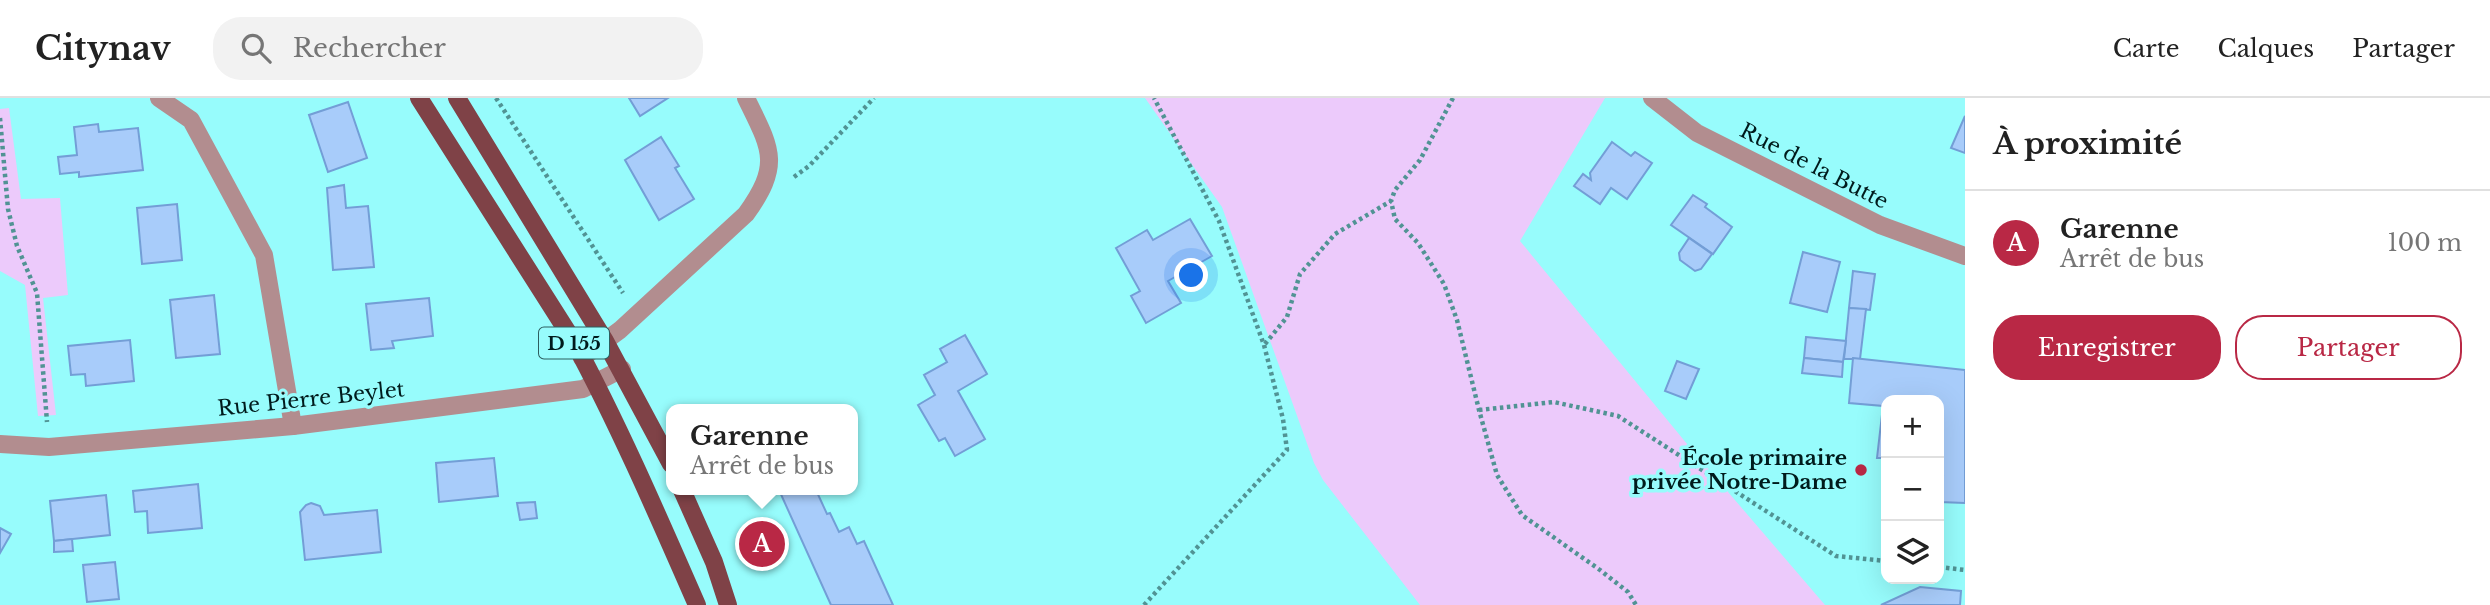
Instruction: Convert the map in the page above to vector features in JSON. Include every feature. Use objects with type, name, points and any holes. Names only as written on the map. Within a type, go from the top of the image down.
[{"type":"main road","name":"D 155","points":[[419,98],[596,383],[634,460],[697,605]]},
{"type":"main road","name":"D 155","points":[[457,98],[622,369],[666,454]]},
{"type":"main road","points":[[684,495],[714,562],[729,605]]},
{"type":"street","points":[[159,98],[191,120],[264,255],[293,426]]},
{"type":"street","points":[[582,358],[637,314],[746,214],[761,192],[771,164],[769,148],[746,98]]},
{"type":"street","name":"Rue de la Butte","points":[[1652,98],[1697,133],[1867,219],[1965,256]]},
{"type":"street","name":"Rue Pierre Beylet","points":[[0,444],[49,447],[293,426],[583,389],[622,369]]},
{"type":"path","points":[[496,98],[637,314]]},
{"type":"path","points":[[794,177],[809,166],[874,98]]},
{"type":"path","points":[[1144,605],[1287,450],[1283,419],[1264,345],[1219,221],[1154,98]]},
{"type":"path","points":[[1452,98],[1420,160],[1395,190],[1391,201],[1395,219],[1418,243],[1444,284],[1457,320],[1497,475],[1522,515],[1628,592],[1636,605]]},
{"type":"path","points":[[0,118],[8,209],[17,246],[37,293],[49,447]]},
{"type":"path","points":[[1264,345],[1287,317],[1300,274],[1335,234],[1391,201]]},
{"type":"path","points":[[1479,410],[1553,402],[1618,416],[1836,556],[1881,560]]},
{"type":"path","points":[[1944,568],[1965,570]]},
{"type":"shaded area","points":[[1145,98],[1605,98],[1520,241],[1692,450],[1825,605],[1420,605],[1323,480],[1314,463],[1222,207]]},
{"type":"shaded area","points":[[9,108],[21,199],[60,198],[68,295],[43,298],[56,415],[38,416],[25,285],[0,271],[0,109]]},
{"type":"building","points":[[629,98],[668,98],[640,116]]},
{"type":"building","points":[[348,102],[367,158],[328,172],[309,115]]},
{"type":"building","points":[[1965,116],[1965,153],[1951,148]]},
{"type":"building","points":[[98,124],[99,132],[138,128],[143,170],[79,177],[79,172],[60,174],[58,157],[77,155],[74,127]]},
{"type":"building","points":[[661,137],[679,166],[675,168],[694,199],[659,220],[625,160]]},
{"type":"building","points":[[1612,142],[1631,156],[1635,152],[1652,163],[1627,199],[1611,188],[1600,204],[1574,186],[1583,174],[1591,180],[1590,173]]},
{"type":"building","points":[[344,185],[346,208],[368,206],[374,267],[333,270],[327,188]]},
{"type":"building","points":[[1693,195],[1732,227],[1713,254],[1671,225]]},
{"type":"building","points":[[177,204],[182,260],[142,264],[137,208]]},
{"type":"building","points":[[1190,219],[1212,256],[1168,281],[1181,303],[1146,323],[1131,296],[1140,291],[1116,248],[1147,230],[1153,240]]},
{"type":"building","points":[[1689,238],[1712,254],[1701,269],[1695,271],[1680,260],[1679,253]]},
{"type":"building","points":[[1803,252],[1840,262],[1827,312],[1790,303]]},
{"type":"building","points":[[1853,271],[1875,274],[1870,310],[1849,308]]},
{"type":"building","points":[[214,295],[220,354],[176,358],[170,300]]},
{"type":"building","points":[[429,298],[433,336],[392,341],[394,348],[371,350],[366,304]]},
{"type":"building","points":[[1849,308],[1866,309],[1860,359],[1844,359]]},
{"type":"building","points":[[965,335],[987,374],[958,391],[985,439],[955,456],[945,438],[939,441],[918,405],[935,395],[924,375],[947,362],[940,349]]},
{"type":"building","points":[[1806,337],[1846,341],[1843,362],[1804,358]]},
{"type":"building","points":[[130,340],[134,381],[86,386],[85,374],[71,375],[68,346]]},
{"type":"building","points":[[1804,358],[1843,362],[1842,377],[1802,373]]},
{"type":"building","points":[[1853,358],[1965,370],[1965,503],[1944,502],[1944,395],[1881,395],[1881,406],[1849,403]]},
{"type":"building","points":[[1677,361],[1699,369],[1686,399],[1665,391]]},
{"type":"building","points":[[1881,423],[1881,458],[1877,458]]},
{"type":"building","points":[[494,458],[498,496],[439,502],[436,463]]},
{"type":"building","points":[[198,484],[202,528],[148,533],[147,511],[135,512],[133,491]]},
{"type":"building","points":[[106,495],[110,535],[54,541],[50,501]]},
{"type":"building","points":[[781,495],[818,495],[839,532],[849,527],[857,544],[864,541],[893,605],[831,605]]},
{"type":"building","points":[[535,502],[537,518],[520,520],[517,503]]},
{"type":"building","points":[[311,503],[320,506],[324,515],[377,510],[381,552],[305,560],[300,512]]},
{"type":"building","points":[[0,528],[11,534],[0,553]]},
{"type":"building","points":[[72,539],[73,551],[54,552],[54,541]]},
{"type":"building","points":[[115,562],[119,599],[87,602],[83,565]]},
{"type":"building","points":[[1920,587],[1961,591],[1960,605],[1881,605]]},
{"type":"place","name":"École primaire privée Notre-Dame","points":[[1861,470]]},
{"type":"place","name":"Garenne","points":[[762,544]]}]
